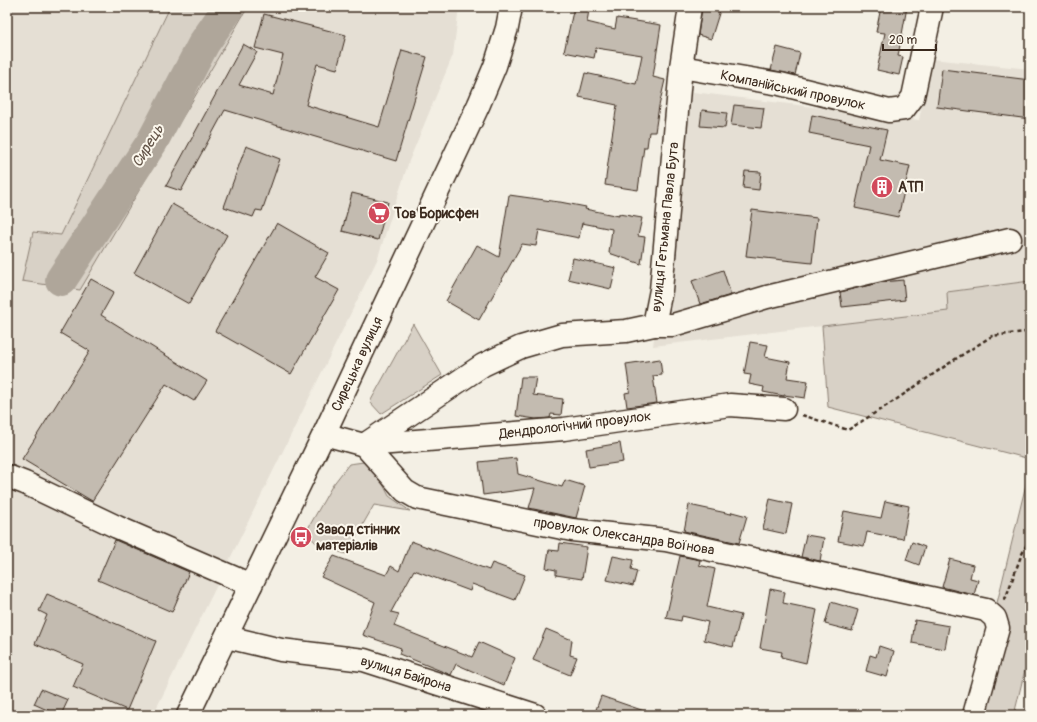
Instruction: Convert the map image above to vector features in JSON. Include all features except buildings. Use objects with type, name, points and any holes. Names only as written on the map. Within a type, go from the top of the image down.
[{"type":"street","name":"Сирецька вулиця","points":[[188,715],[324,434],[479,104],[495,66],[507,28],[511,7]]},
{"type":"street","name":"вулиця Гетьмана Павла Бута","points":[[364,445],[483,365],[521,347],[562,335],[626,331],[654,325],[661,290],[682,67],[690,7]]},
{"type":"street","name":"Компанійський провулок","points":[[682,67],[780,84],[889,111],[904,109],[913,97],[932,7]]},
{"type":"street","points":[[654,325],[673,325],[766,297],[1010,239]]},
{"type":"street","name":"Дендрологічний провулок","points":[[364,445],[564,429],[730,404],[784,409]]},
{"type":"street","points":[[324,434],[364,445]]},
{"type":"street","name":"провулок Олександра Воїнова","points":[[364,445],[405,491],[417,498],[572,530],[666,540],[986,610],[995,618]]},
{"type":"street","points":[[7,476],[25,483],[117,527],[251,585]]},
{"type":"street","points":[[974,715],[998,628],[995,618]]},
{"type":"street","name":"вулиця Байрона","points":[[227,637],[281,650],[364,660],[535,715]]},
{"type":"path","points":[[784,409],[848,430],[992,336],[1025,332],[1030,333]]},
{"type":"path","points":[[995,618],[998,608],[1006,597],[1021,556],[1030,538]]},
{"type":"shaded area","points":[[7,7],[170,7],[61,235],[33,233],[79,290],[248,7],[459,7],[453,55],[409,161],[377,260],[153,715],[7,715]]},
{"type":"shaded area","points":[[170,7],[248,7],[80,290],[22,281],[33,232],[61,235]]},
{"type":"shaded area","points":[[931,59],[1030,69],[1030,281],[947,292],[948,311],[653,346],[685,91],[919,120]]},
{"type":"shaded area","points":[[1030,281],[1030,459],[828,407],[822,326],[948,311],[947,292]]},
{"type":"shaded area","points":[[413,324],[442,375],[381,414],[370,402]]},
{"type":"shaded area","points":[[371,461],[389,496],[410,511],[374,505],[346,554],[318,545],[306,532],[332,486],[349,464]]},
{"type":"shaded area","points":[[1030,468],[1030,649],[1014,715],[981,715],[1005,626],[997,603]]},
{"type":"waterway","name":"Сирець","points":[[61,280],[152,142],[204,43],[229,7]]},
{"type":"railway","points":[[1027,715],[1030,704]]},
{"type":"place","name":"АТП","points":[[882,187]]},
{"type":"place","name":"Тов Борисфен","points":[[379,213]]},
{"type":"place","name":"Завод стінних матеріалів","points":[[301,537]]}]
